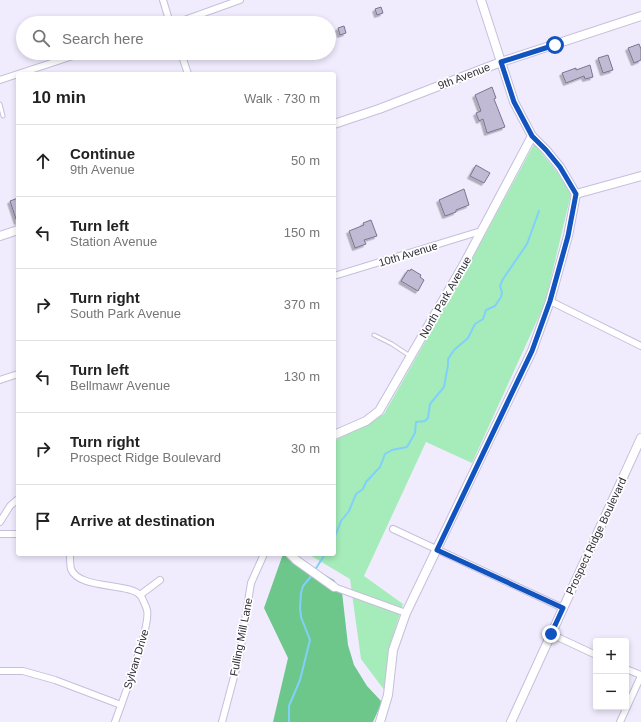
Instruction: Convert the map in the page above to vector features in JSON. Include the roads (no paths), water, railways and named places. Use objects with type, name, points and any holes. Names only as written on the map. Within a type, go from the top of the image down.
[{"type":"street","points":[[163,0],[168,16]]},
{"type":"street","points":[[195,16],[240,0]]},
{"type":"street","points":[[380,722],[387,702],[393,650],[406,613],[532,351],[550,301],[568,236],[576,194],[560,167],[532,136],[514,102],[481,0]]},
{"type":"street","name":"9th Avenue","points":[[336,123],[379,109],[501,62],[641,16]]},
{"type":"street","points":[[24,72],[61,60]]},
{"type":"street","points":[[183,60],[187,72]]},
{"type":"street","points":[[0,80],[16,75]]},
{"type":"street","name":"North Park Avenue","points":[[336,434],[366,421],[379,411],[464,264],[532,136]]},
{"type":"street","points":[[576,194],[641,176]]},
{"type":"street","points":[[0,236],[16,231]]},
{"type":"street","name":"10th Avenue","points":[[336,275],[481,231]]},
{"type":"street","points":[[550,301],[641,346]]},
{"type":"street","points":[[0,380],[16,375]]},
{"type":"street","name":"Prospect Ridge Boulevard","points":[[511,722],[641,438]]},
{"type":"street","points":[[0,522],[10,506],[16,501]]},
{"type":"street","points":[[393,530],[563,608]]},
{"type":"street","points":[[0,534],[16,534]]},
{"type":"street","points":[[70,556],[71,570],[77,576],[98,584],[129,590],[140,595],[160,580]]},
{"type":"street","name":"Fulling Mill Lane","points":[[222,722],[238,658],[251,583],[263,556]]},
{"type":"street","points":[[292,556],[317,576],[334,587],[406,613]]},
{"type":"street","name":"Sylvan Drive","points":[[115,722],[146,629],[148,611],[140,595]]},
{"type":"street","points":[[551,634],[593,654]]},
{"type":"street","points":[[620,722],[641,676],[629,670]]},
{"type":"street","points":[[0,671],[24,671],[42,676],[121,705]]},
{"type":"lane","points":[[0,104],[3,116]]},
{"type":"lane","points":[[374,335],[392,344],[411,357]]},
{"type":"waterway","points":[[336,534],[341,521],[349,511],[356,494],[363,489],[366,482],[380,467],[385,454],[392,450],[407,447],[415,433],[416,422],[425,421],[428,418],[430,404],[444,387],[448,359],[454,350],[468,338],[475,324],[483,319],[486,310],[495,306],[501,297],[502,293],[500,286],[503,279],[527,244],[539,211]]},
{"type":"waterway","points":[[315,570],[324,556]]},
{"type":"waterway","points":[[289,722],[289,706],[300,680],[310,640],[301,617],[301,593],[303,586],[313,574]]}]
